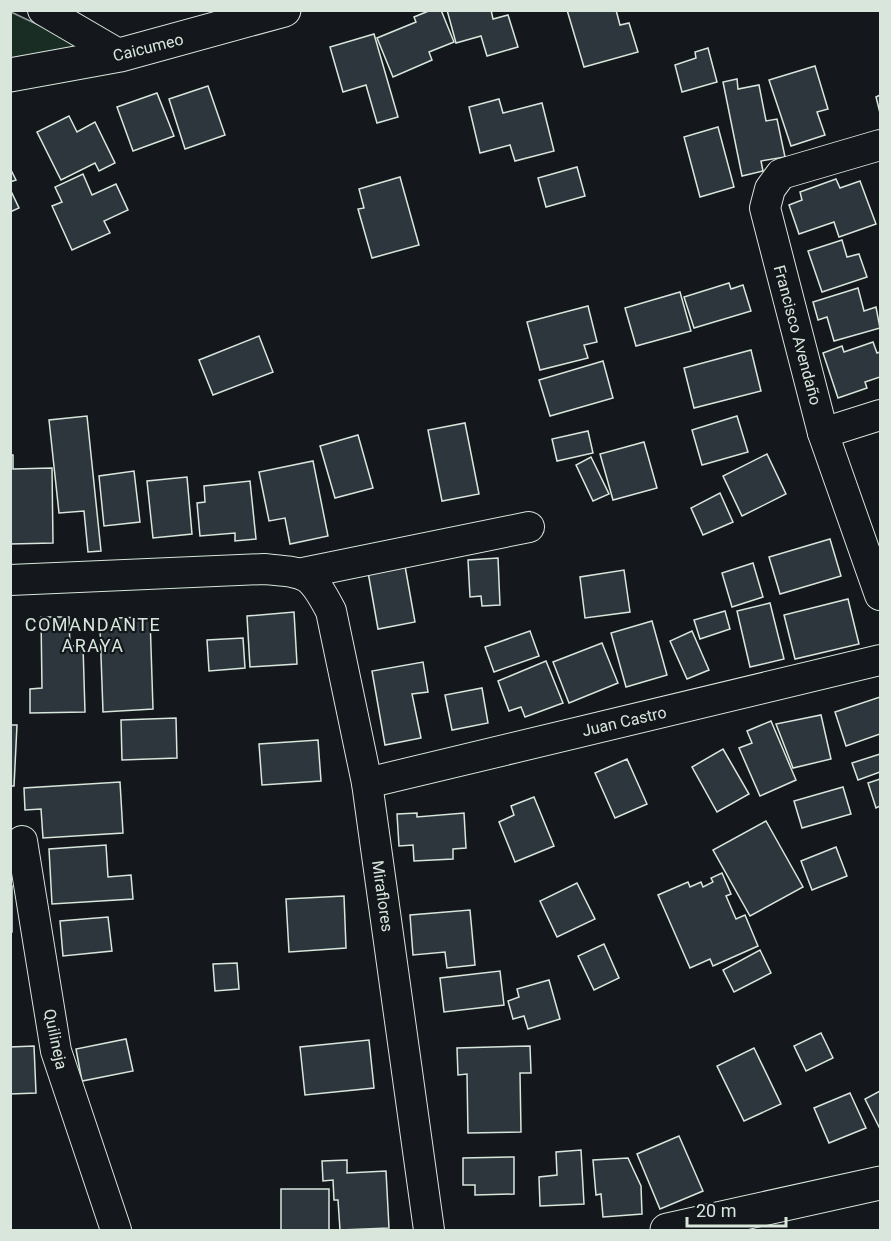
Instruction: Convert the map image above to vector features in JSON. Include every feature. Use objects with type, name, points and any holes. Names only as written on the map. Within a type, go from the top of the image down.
[{"type":"street","points":[[43,10],[120,55]]},
{"type":"street","name":"Caicumeo","points":[[10,75],[120,55],[284,10]]},
{"type":"street","name":"Francisco Avendaño","points":[[880,145],[781,174],[770,189],[765,208],[824,432],[880,595]]},
{"type":"street","points":[[824,432],[880,416]]},
{"type":"street","points":[[10,580],[264,569],[303,573],[529,527]]},
{"type":"street","name":"Miraflores","points":[[303,573],[320,588],[332,611],[367,783],[429,1230]]},
{"type":"street","name":"Juan Castro","points":[[367,783],[880,660]]},
{"type":"street","name":"Quilineja","points":[[22,841],[56,1051],[116,1230]]},
{"type":"street","points":[[667,1230],[880,1183]]},
{"type":"green space","points":[[11,12],[62,36],[85,50],[11,63]]},
{"type":"building","points":[[431,10],[441,10],[454,42],[429,52],[432,60],[393,77],[377,38],[416,22],[414,17]]},
{"type":"building","points":[[447,10],[491,10],[493,19],[508,15],[518,47],[487,56],[481,36],[456,43]]},
{"type":"building","points":[[567,10],[616,10],[620,25],[629,23],[638,52],[584,67]]},
{"type":"building","points":[[374,34],[398,117],[377,123],[366,85],[343,92],[330,47]]},
{"type":"building","points":[[708,48],[717,82],[682,92],[675,65],[696,58],[695,52]]},
{"type":"building","points":[[815,66],[828,109],[817,112],[825,135],[791,146],[769,80]]},
{"type":"building","points":[[737,79],[738,89],[759,85],[766,121],[777,119],[785,157],[761,161],[763,171],[742,176],[723,82]]},
{"type":"building","points":[[208,86],[225,135],[185,149],[169,99]]},
{"type":"building","points":[[157,93],[174,136],[133,151],[117,107]]},
{"type":"building","points":[[880,95],[880,113],[876,97]]},
{"type":"building","points":[[499,99],[503,113],[542,103],[554,151],[515,161],[510,145],[480,153],[469,107]]},
{"type":"building","points":[[69,116],[77,132],[95,122],[115,163],[99,171],[95,163],[61,180],[37,132]]},
{"type":"building","points":[[718,127],[734,187],[700,197],[684,137]]},
{"type":"building","points":[[577,167],[585,196],[546,207],[538,178]]},
{"type":"building","points":[[10,168],[16,180],[10,182]]},
{"type":"building","points":[[83,174],[92,195],[116,184],[128,210],[104,221],[110,233],[72,250],[52,206],[62,202],[55,187]]},
{"type":"building","points":[[400,177],[419,245],[372,258],[358,209],[364,208],[359,189]]},
{"type":"building","points":[[836,179],[840,188],[860,181],[876,224],[839,237],[834,222],[799,234],[789,205],[802,200],[800,192]]},
{"type":"building","points":[[10,189],[19,208],[10,212]]},
{"type":"building","points":[[842,240],[847,257],[859,254],[867,277],[822,292],[808,251]]},
{"type":"building","points":[[729,283],[731,289],[743,285],[751,311],[694,328],[684,297]]},
{"type":"building","points":[[858,288],[864,311],[876,307],[880,328],[834,341],[827,317],[818,320],[813,302]]},
{"type":"building","points":[[680,292],[691,331],[636,346],[625,308]]},
{"type":"building","points":[[588,306],[597,342],[584,345],[588,358],[540,370],[527,322]]},
{"type":"building","points":[[259,336],[273,372],[213,395],[199,360]]},
{"type":"building","points":[[873,342],[877,353],[880,352],[880,377],[865,382],[867,388],[838,398],[823,353],[842,346],[844,352]]},
{"type":"building","points":[[751,350],[761,391],[694,408],[684,368]]},
{"type":"building","points":[[603,361],[613,398],[550,416],[539,380]]},
{"type":"building","points":[[87,416],[101,551],[88,552],[84,511],[59,513],[49,420]]},
{"type":"building","points":[[737,416],[748,452],[702,465],[692,430]]},
{"type":"building","points":[[465,423],[479,494],[442,501],[428,430]]},
{"type":"building","points":[[588,431],[593,453],[557,461],[552,439]]},
{"type":"building","points":[[358,435],[373,488],[335,498],[320,446]]},
{"type":"building","points":[[644,442],[657,488],[613,500],[600,454]]},
{"type":"building","points":[[767,454],[786,494],[742,516],[723,476]]},
{"type":"building","points":[[10,455],[13,455],[13,469],[52,468],[53,543],[10,544]]},
{"type":"building","points":[[591,457],[609,494],[593,501],[576,465]]},
{"type":"building","points":[[313,461],[328,536],[290,544],[285,518],[269,521],[259,472]]},
{"type":"building","points":[[134,471],[140,522],[104,526],[99,476]]},
{"type":"building","points":[[187,477],[192,534],[153,538],[147,481]]},
{"type":"building","points":[[250,481],[256,539],[235,541],[235,533],[200,536],[197,503],[205,502],[204,486]]},
{"type":"building","points":[[720,493],[733,522],[703,535],[691,508]]},
{"type":"building","points":[[830,539],[841,576],[780,594],[769,557]]},
{"type":"building","points":[[498,558],[500,605],[482,606],[481,596],[470,597],[468,560]]},
{"type":"building","points":[[753,563],[763,597],[732,607],[722,573]]},
{"type":"building","points":[[405,566],[415,622],[378,629],[368,572]]},
{"type":"building","points":[[624,570],[630,612],[585,618],[580,577]]},
{"type":"building","points":[[848,599],[859,644],[795,659],[784,615]]},
{"type":"building","points":[[770,603],[784,659],[750,667],[737,611]]},
{"type":"building","points":[[725,611],[730,629],[700,639],[694,620]]},
{"type":"building","points":[[294,612],[297,664],[250,667],[247,616]]},
{"type":"building","points":[[41,617],[69,617],[70,646],[83,646],[85,712],[30,713],[30,689],[42,688]]},
{"type":"building","points":[[150,617],[153,709],[103,712],[100,628],[116,628],[116,618]]},
{"type":"building","points":[[652,621],[667,675],[626,687],[611,633]]},
{"type":"building","points":[[530,631],[539,656],[494,672],[485,647]]},
{"type":"building","points":[[692,631],[709,670],[687,679],[670,641]]},
{"type":"building","points":[[243,638],[245,668],[209,671],[207,640]]},
{"type":"building","points":[[602,643],[618,683],[569,703],[553,662]]},
{"type":"building","points":[[546,661],[563,703],[525,717],[521,707],[509,711],[498,681]]},
{"type":"building","points":[[423,662],[428,692],[412,694],[421,738],[385,745],[372,671]]},
{"type":"building","points":[[482,688],[488,723],[452,730],[445,695]]},
{"type":"building","points":[[880,697],[880,734],[846,746],[835,712]]},
{"type":"building","points":[[821,715],[831,759],[793,768],[776,724]]},
{"type":"building","points":[[176,718],[177,758],[122,760],[121,720]]},
{"type":"building","points":[[771,721],[796,780],[760,796],[739,748],[752,743],[747,731]]},
{"type":"building","points":[[10,725],[17,725],[14,786],[10,786]]},
{"type":"building","points":[[318,740],[321,781],[262,785],[259,744]]},
{"type":"building","points":[[723,749],[749,794],[717,812],[692,767]]},
{"type":"building","points":[[880,754],[880,772],[858,780],[852,763]]},
{"type":"building","points":[[627,759],[647,804],[615,818],[595,773]]},
{"type":"building","points":[[880,779],[880,806],[876,808],[868,783]]},
{"type":"building","points":[[120,782],[123,833],[43,838],[41,809],[25,810],[24,788]]},
{"type":"building","points":[[843,787],[851,814],[802,828],[794,801]]},
{"type":"building","points":[[534,797],[554,846],[515,862],[499,822],[514,815],[511,806]]},
{"type":"building","points":[[417,813],[417,817],[464,813],[466,848],[453,849],[453,859],[414,861],[413,845],[399,846],[397,814]]},
{"type":"building","points":[[766,821],[803,887],[750,916],[713,850]]},
{"type":"building","points":[[106,845],[108,877],[131,875],[133,899],[52,904],[49,849]]},
{"type":"building","points":[[836,847],[847,876],[812,890],[801,861]]},
{"type":"building","points":[[722,873],[731,894],[726,896],[736,919],[745,915],[758,946],[713,966],[710,959],[690,968],[658,895],[688,882],[690,887],[701,882],[703,887],[713,882],[711,878]]},
{"type":"building","points":[[577,883],[595,919],[557,937],[540,901]]},
{"type":"building","points":[[10,886],[12,886],[12,932],[10,932]]},
{"type":"building","points":[[344,896],[346,948],[289,952],[286,899]]},
{"type":"building","points":[[470,910],[475,965],[447,968],[445,952],[413,955],[410,915]]},
{"type":"building","points":[[108,917],[112,951],[63,956],[60,921]]},
{"type":"building","points":[[604,944],[619,978],[594,990],[578,956]]},
{"type":"building","points":[[760,950],[771,973],[734,992],[723,970]]},
{"type":"building","points":[[237,963],[239,989],[215,991],[213,964]]},
{"type":"building","points":[[500,971],[504,1005],[444,1012],[440,978]]},
{"type":"building","points":[[549,980],[560,1019],[528,1029],[524,1016],[513,1019],[508,1001],[519,997],[517,989]]},
{"type":"building","points":[[821,1033],[833,1058],[806,1071],[794,1046]]},
{"type":"building","points":[[126,1039],[133,1071],[82,1081],[76,1049]]},
{"type":"building","points":[[369,1040],[374,1088],[305,1095],[300,1047]]},
{"type":"building","points":[[34,1046],[36,1093],[10,1094],[10,1047]]},
{"type":"building","points":[[530,1046],[531,1073],[520,1073],[521,1132],[468,1133],[467,1074],[458,1075],[457,1048]]},
{"type":"building","points":[[754,1048],[781,1104],[744,1121],[717,1066]]},
{"type":"building","points":[[880,1091],[880,1129],[865,1099]]},
{"type":"building","points":[[850,1093],[866,1128],[829,1143],[814,1108]]},
{"type":"building","points":[[679,1136],[703,1191],[660,1209],[637,1154]]},
{"type":"building","points":[[581,1150],[584,1204],[540,1206],[539,1177],[557,1175],[556,1152]]},
{"type":"building","points":[[514,1157],[514,1194],[475,1195],[475,1185],[463,1185],[463,1158]]},
{"type":"building","points":[[628,1158],[641,1186],[642,1214],[603,1217],[601,1194],[596,1195],[593,1160]]},
{"type":"building","points":[[347,1160],[347,1173],[386,1171],[389,1228],[340,1230],[338,1200],[334,1200],[333,1180],[323,1181],[322,1161]]},
{"type":"building","points":[[281,1189],[329,1189],[329,1230],[281,1230]]},
{"type":"district","name":"COMANDANTE ARAYA","points":[[93,635]]}]
